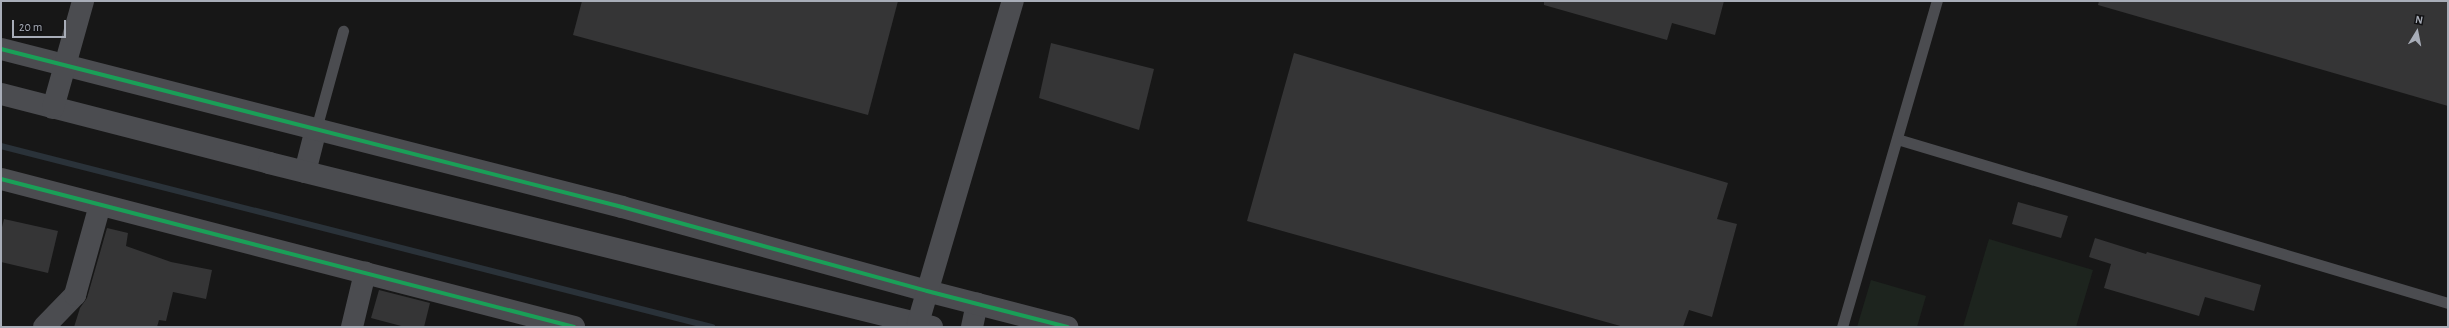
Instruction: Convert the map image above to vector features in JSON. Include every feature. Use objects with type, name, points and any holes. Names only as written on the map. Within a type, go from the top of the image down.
[{"type":"street","points":[[53,108],[84,1]]},
{"type":"street","points":[[1,94],[305,172],[925,325],[927,291],[1013,1]]},
{"type":"street","points":[[1,50],[316,128],[622,207],[927,291],[1067,327]]},
{"type":"street","points":[[305,172],[316,128]]},
{"type":"street","points":[[1,179],[365,273],[529,321],[574,327]]},
{"type":"street","points":[[44,327],[75,295],[100,205]]},
{"type":"street","points":[[352,327],[365,273]]},
{"type":"street","points":[[972,327],[977,304]]},
{"type":"lane","points":[[1842,327],[1937,1]]},
{"type":"lane","points":[[316,128],[343,31]]},
{"type":"lane","points":[[1897,139],[2448,303]]},
{"type":"shaded area","points":[[1989,239],[2093,270],[2076,327],[1963,327]]},
{"type":"shaded area","points":[[1871,280],[1926,296],[1917,327],[1857,327]]},
{"type":"building","points":[[582,1],[898,1],[868,115],[573,35]]},
{"type":"building","points":[[1544,1],[1724,1],[1715,35],[1672,23],[1667,40],[1544,5]]},
{"type":"building","points":[[2099,1],[2448,1],[2448,106],[2098,5]]},
{"type":"building","points":[[1051,43],[1154,69],[1139,130],[1039,98]]},
{"type":"building","points":[[1294,53],[1728,183],[1717,219],[1737,224],[1712,317],[1689,310],[1683,327],[1624,327],[1247,221]]},
{"type":"building","points":[[2018,202],[2068,216],[2061,238],[2012,224]]},
{"type":"building","points":[[4,219],[58,231],[48,273],[1,262],[1,231]]},
{"type":"building","points":[[107,228],[128,233],[126,246],[171,262],[212,270],[206,299],[173,292],[166,321],[159,320],[157,327],[74,327],[80,308],[87,298]]},
{"type":"building","points":[[2095,238],[2146,254],[2147,252],[2261,285],[2254,311],[2205,297],[2199,316],[2104,288],[2111,264],[2089,257]]},
{"type":"building","points":[[379,290],[430,303],[424,327],[405,327],[371,318]]},
{"type":"waterway","points":[[1,146],[712,327]]},
{"type":"cycle path","points":[[1,49],[622,207],[927,291],[1067,327]]},
{"type":"cycle path","points":[[1,179],[574,327]]}]
